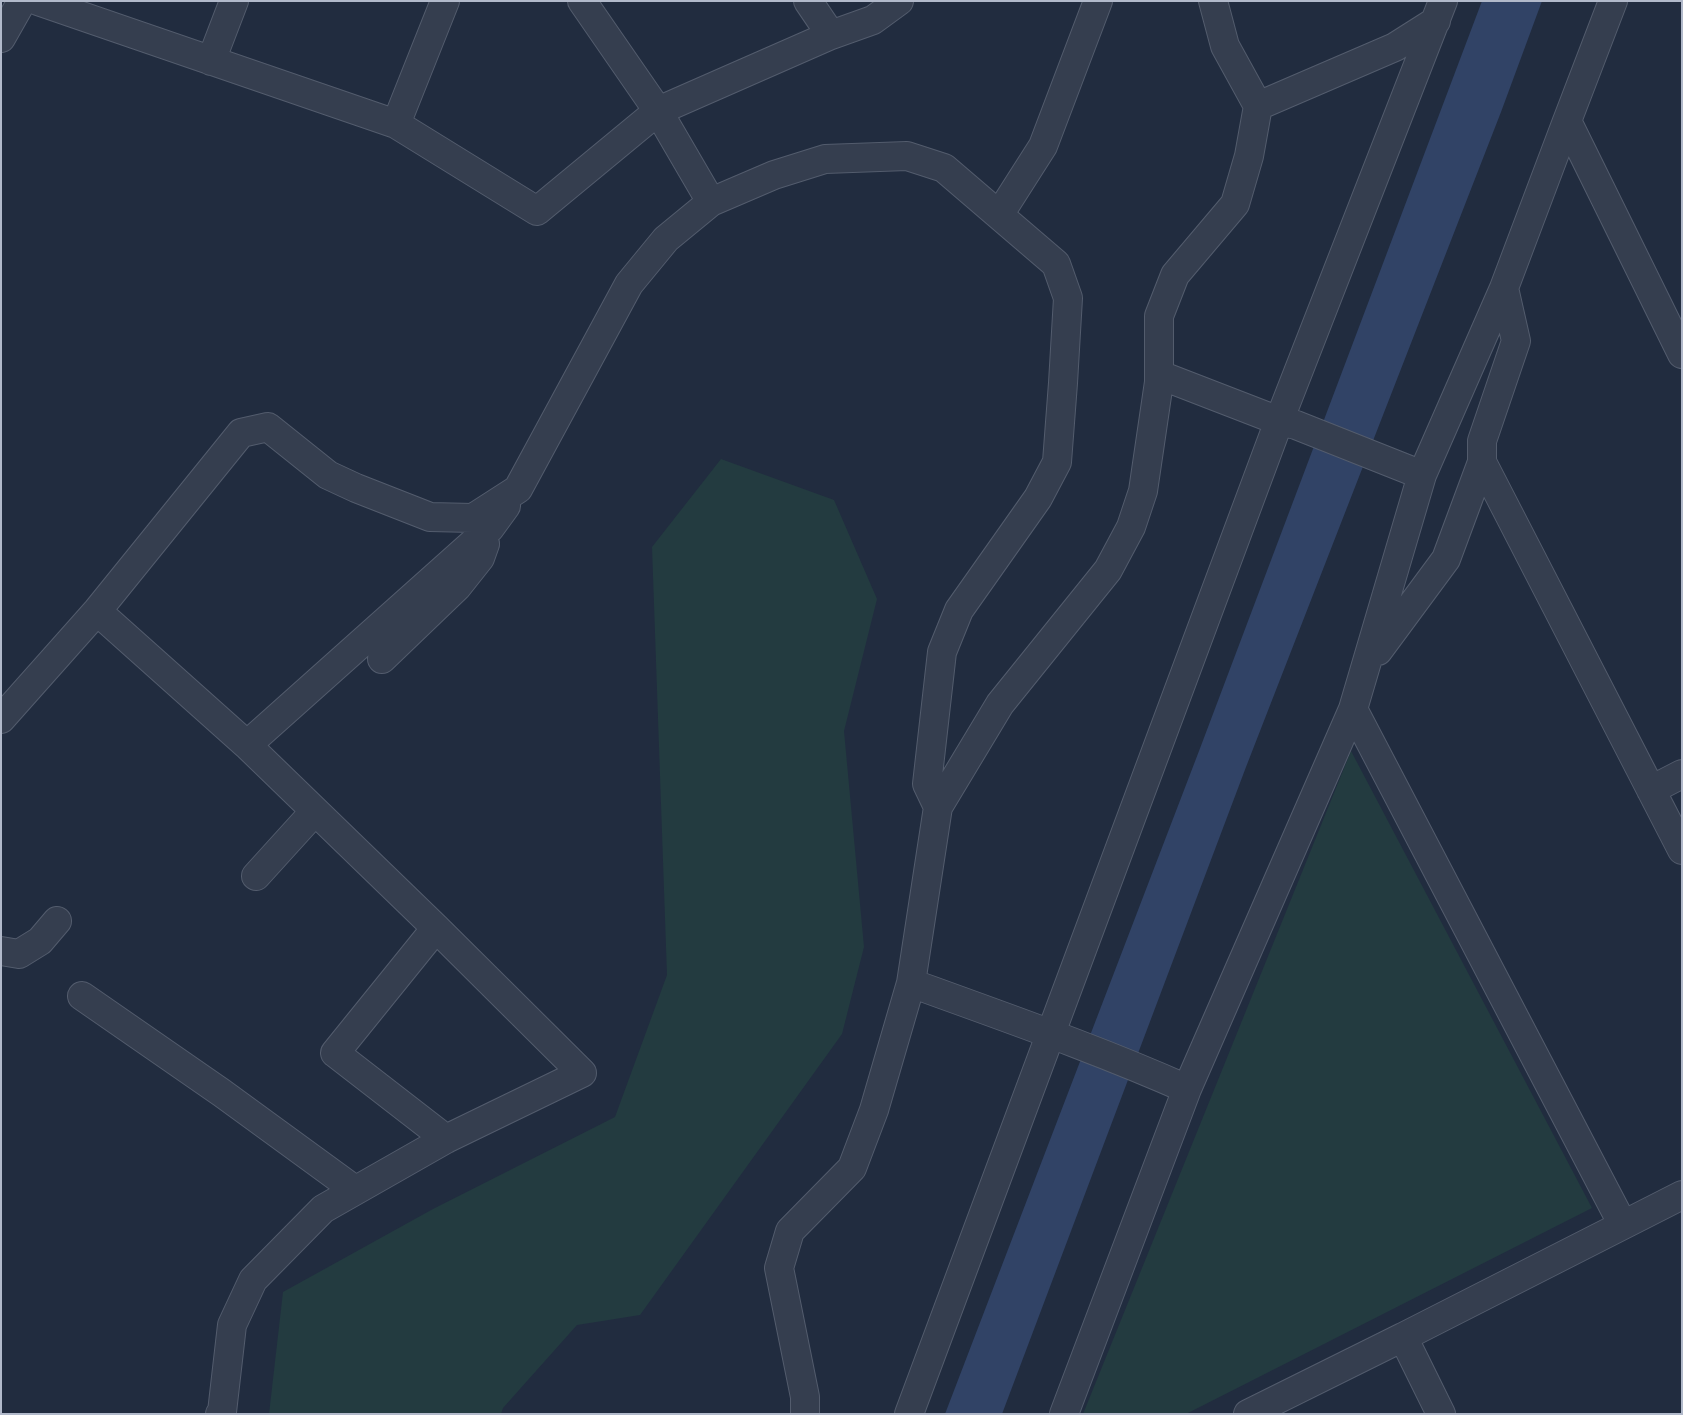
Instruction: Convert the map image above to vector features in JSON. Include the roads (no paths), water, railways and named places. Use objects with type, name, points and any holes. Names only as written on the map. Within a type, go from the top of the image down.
[{"type":"street","points":[[1,38],[22,1]]},
{"type":"street","points":[[38,1],[396,124],[537,211],[658,112],[831,35],[873,20],[899,1]]},
{"type":"street","points":[[211,62],[234,1]]},
{"type":"street","points":[[396,124],[445,1]]},
{"type":"street","points":[[582,1],[658,112],[711,202]]},
{"type":"street","points":[[808,1],[831,35]]},
{"type":"street","points":[[999,215],[1043,146],[1098,1]]},
{"type":"street","points":[[805,1414],[804,1397],[779,1268],[790,1231],[852,1168],[874,1110],[911,983],[938,806],[1000,704],[1108,570],[1126,536],[1143,491],[1160,375],[1159,316],[1175,275],[1235,204],[1249,156],[1258,106],[1225,46],[1213,1]]},
{"type":"street","points":[[1064,1414],[1187,1089],[1353,710],[1422,475],[1504,288],[1613,1]]},
{"type":"street","points":[[1258,106],[1395,47],[1439,11]]},
{"type":"street","points":[[909,1414],[1056,1036],[1288,423],[1439,11]]},
{"type":"street","points":[[1567,121],[1682,354]]},
{"type":"street","points":[[247,745],[490,528],[518,489],[629,284],[666,239],[711,202],[774,175],[825,159],[907,156],[944,168],[1056,264],[1068,298],[1056,462],[1038,498],[960,610],[942,652],[927,784],[938,806]]},
{"type":"street","points":[[1367,665],[1446,559],[1482,462],[1482,441],[1516,341],[1504,288]]},
{"type":"street","points":[[1160,375],[1422,475]]},
{"type":"street","points":[[1,719],[97,611],[241,433],[268,427],[328,475],[430,517],[473,518],[518,489]]},
{"type":"street","points":[[1482,462],[1682,850]]},
{"type":"street","points":[[382,660],[457,587],[480,558],[490,528]]},
{"type":"street","points":[[97,611],[247,745],[582,1073],[446,1138],[323,1209],[253,1280],[232,1325],[222,1412],[220,1414]]},
{"type":"street","points":[[1353,710],[1623,1225]]},
{"type":"street","points":[[1651,790],[1682,774]]},
{"type":"street","points":[[256,876],[315,811]]},
{"type":"street","points":[[1,951],[19,954],[40,941],[57,921]]},
{"type":"street","points":[[436,928],[335,1052],[446,1138]]},
{"type":"street","points":[[911,983],[1056,1036],[1187,1089]]},
{"type":"street","points":[[82,996],[222,1093],[355,1190]]},
{"type":"street","points":[[1248,1414],[1682,1195]]},
{"type":"street","points":[[1403,1337],[1441,1414]]},
{"type":"water","points":[[1482,1],[1542,1],[1501,112],[1246,767],[1002,1414],[945,1414],[1199,751]]}]
